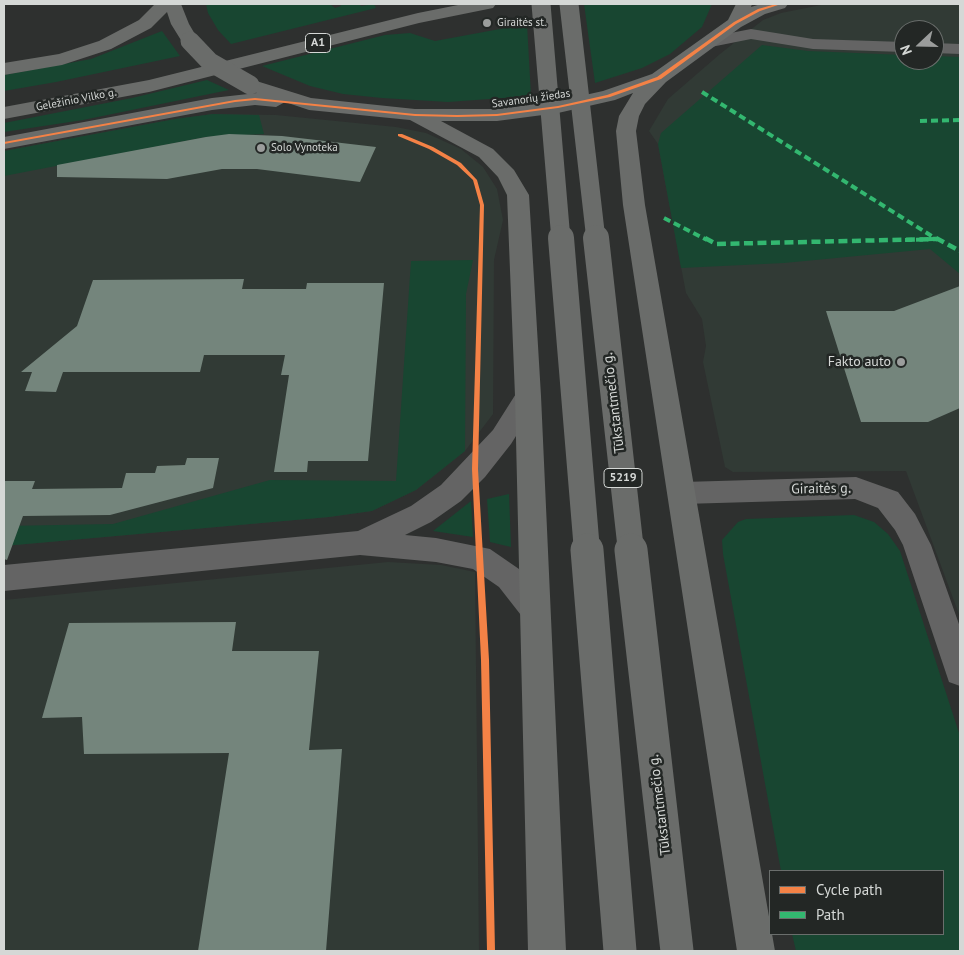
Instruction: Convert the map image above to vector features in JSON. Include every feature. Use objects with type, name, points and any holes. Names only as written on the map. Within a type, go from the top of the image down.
[{"type":"highway","points":[[4,69],[62,59],[105,45],[145,24],[155,16],[164,4]]},
{"type":"highway","name":"Savanorių žiedas","points":[[174,4],[180,24],[190,41],[210,62],[250,85],[309,104],[415,115],[489,116],[526,112],[608,96],[659,78],[735,23],[744,4]]},
{"type":"highway","name":"A1","points":[[145,80],[427,4]]},
{"type":"highway","name":"A1","points":[[145,80],[487,4]]},
{"type":"highway","points":[[541,4],[620,951]]},
{"type":"highway","name":"Tūkstantmečio g.","points":[[569,4],[677,951]]},
{"type":"highway","points":[[735,23],[759,10],[775,5]]},
{"type":"highway","points":[[659,78],[636,102],[629,116],[626,131],[634,205],[683,493],[756,951]]},
{"type":"highway","name":"Geležinio Vilko g.","points":[[4,100],[145,80]]},
{"type":"highway","name":"Geležinio Vilko g.","points":[[4,113],[145,80]]},
{"type":"highway","points":[[4,143],[235,100],[309,104]]},
{"type":"highway","points":[[415,115],[486,153],[508,174],[518,196],[528,396],[547,951]]},
{"type":"street","points":[[773,37],[758,28],[754,21],[775,5]]},
{"type":"street","points":[[711,42],[751,34],[813,44],[894,47]]},
{"type":"street","points":[[944,48],[960,49]]},
{"type":"street","points":[[360,543],[421,514],[451,493],[475,469],[502,436],[528,396]]},
{"type":"street","name":"Giraitės g.","points":[[683,493],[856,488],[888,500],[905,522],[917,545],[960,672]]},
{"type":"street","points":[[4,578],[360,543],[436,550],[480,558],[508,578],[535,610]]},
{"type":"shaded area","points":[[826,4],[960,4],[960,617],[906,471],[733,472],[725,467],[703,362],[706,346],[702,319],[686,293],[658,144],[649,131],[668,99],[763,20],[781,13]]},
{"type":"shaded area","points":[[213,114],[276,115],[396,127],[426,133],[461,149],[483,167],[497,189],[503,220],[494,260],[493,414],[465,451],[416,490],[372,511],[329,517],[4,546],[4,151],[175,119]]},
{"type":"shaded area","points":[[388,562],[441,565],[475,572],[479,951],[4,951],[4,600]]},
{"type":"green space","points":[[206,4],[330,4],[335,8],[341,6],[340,4],[360,4],[361,6],[374,4],[376,8],[231,44],[218,30],[208,13]]},
{"type":"green space","points":[[584,4],[712,4],[702,27],[670,54],[642,68],[595,83]]},
{"type":"green space","points":[[527,24],[531,96],[448,102],[343,94],[310,86],[262,66],[385,35],[410,33],[435,41]]},
{"type":"green space","points":[[162,31],[180,56],[4,91],[4,75],[91,59]]},
{"type":"green space","points":[[762,45],[808,51],[894,55],[894,70],[944,70],[944,56],[960,57],[960,274],[930,249],[784,263],[681,268],[658,144],[661,133]]},
{"type":"green space","points":[[207,80],[229,90],[83,120],[4,132],[4,123],[132,98]]},
{"type":"green space","points":[[213,114],[259,115],[264,134],[206,137],[4,176],[4,151],[175,119]]},
{"type":"green space","points":[[473,260],[466,294],[465,451],[416,490],[372,511],[329,517],[4,546],[4,526],[113,524],[270,480],[396,481],[411,261]]},
{"type":"green space","points":[[509,494],[511,547],[490,542],[487,499]]},
{"type":"green space","points":[[471,501],[473,537],[433,531]]},
{"type":"green space","points":[[854,515],[874,522],[888,534],[900,551],[960,736],[960,951],[796,951],[792,935],[944,935],[944,870],[781,870],[723,554],[722,540],[738,522],[746,519]]},
{"type":"building","points":[[229,134],[282,136],[376,147],[360,182],[257,169],[222,169],[167,179],[57,177],[57,165]]},
{"type":"building","points":[[244,279],[242,289],[306,289],[307,283],[384,283],[368,461],[308,461],[307,472],[274,472],[289,375],[281,375],[285,355],[204,355],[200,372],[63,372],[56,392],[25,391],[32,372],[21,372],[77,326],[93,280]]},
{"type":"building","name":"Fakto auto","points":[[960,286],[960,408],[928,422],[861,422],[826,311],[894,311]]},
{"type":"building","points":[[187,458],[219,458],[213,488],[110,515],[23,516],[7,560],[4,559],[4,481],[35,481],[32,489],[122,488],[126,473],[155,473],[157,466],[185,465]]},
{"type":"building","points":[[236,622],[232,651],[319,651],[309,750],[342,749],[326,951],[198,951],[229,753],[84,754],[82,717],[42,718],[69,623]]},
{"type":"marked path","points":[[702,92],[937,239],[960,251]]},
{"type":"marked path","points":[[920,121],[960,120]]},
{"type":"marked path","points":[[664,218],[716,244],[936,239]]},
{"type":"cycle path","points":[[4,143],[255,99],[415,115],[497,115],[558,107],[608,96],[659,78],[735,23],[759,10],[779,4]]},
{"type":"cycle path","points":[[400,135],[431,148],[459,164],[475,180],[482,205],[475,469],[485,660],[491,951]]},
{"type":"place","name":"Giraitės st.","points":[[487,23]]},
{"type":"place","name":"Solo Vynoteka","points":[[261,148]]},
{"type":"place","name":"Fakto auto","points":[[901,362]]}]
